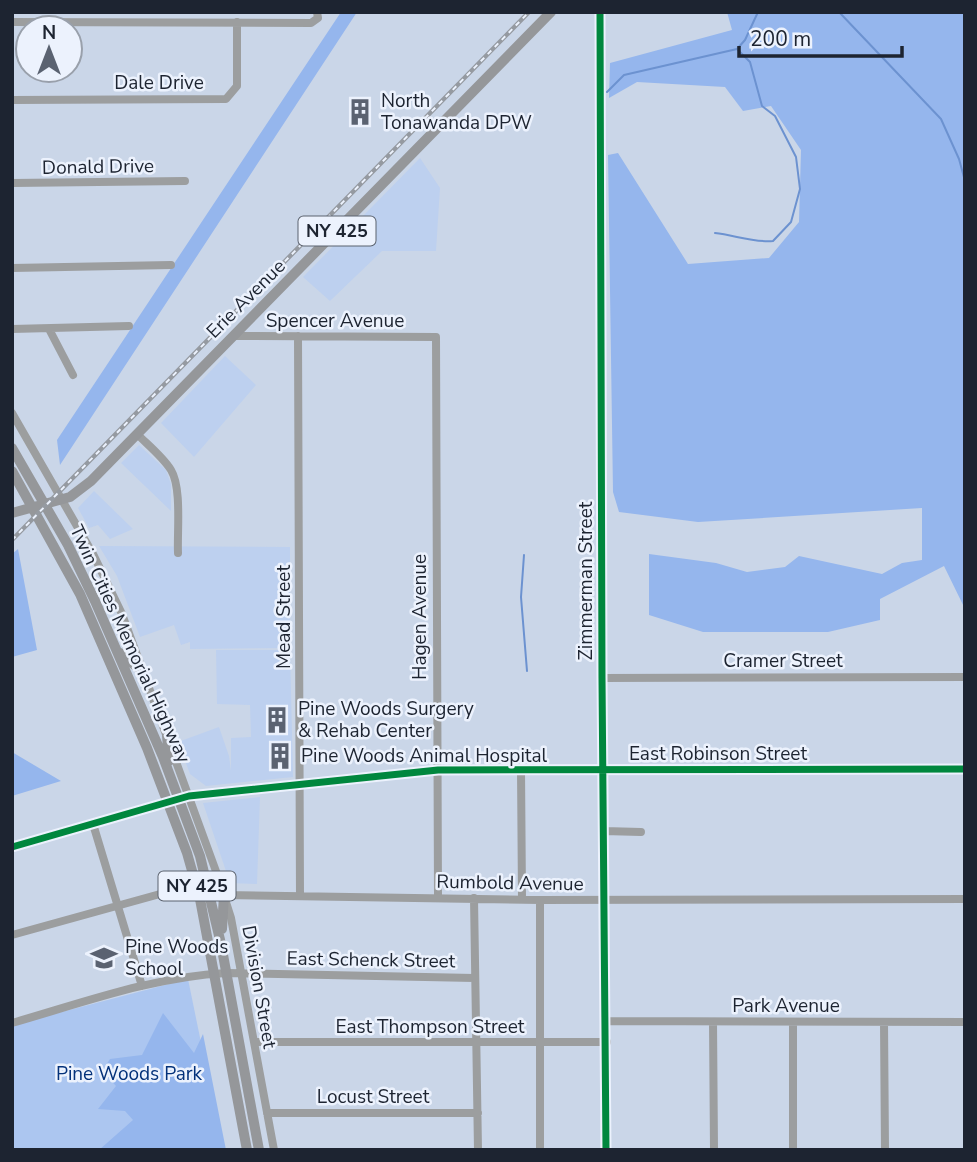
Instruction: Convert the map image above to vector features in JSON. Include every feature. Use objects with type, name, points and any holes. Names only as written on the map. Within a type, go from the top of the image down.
[{"type":"main road","name":"Erie Avenue","points":[[44,504],[80,492],[551,12]]},
{"type":"main road","name":"Twin Cities Memorial Highway","points":[[12,448],[81,571],[172,778],[200,856],[221,944],[220,973],[247,1150]]},
{"type":"main road","name":"Twin Cities Memorial Highway","points":[[12,471],[80,594],[179,799],[194,875],[220,973],[259,1150]]},
{"type":"main road","name":"NY 425","points":[[33,507],[44,504]]},
{"type":"main road","points":[[12,513],[33,507]]},
{"type":"main road","points":[[117,650],[144,673]]},
{"type":"main road","points":[[167,735],[172,778]]},
{"type":"main road","points":[[221,944],[224,895]]},
{"type":"street","name":"Zimmerman Street","points":[[600,12],[606,1150]]},
{"type":"street","points":[[12,22],[311,23],[317,15]]},
{"type":"street","name":"Dale Drive","points":[[12,100],[226,99],[237,86],[237,22]]},
{"type":"street","name":"Donald Drive","points":[[12,183],[185,181]]},
{"type":"street","points":[[12,268],[171,265]]},
{"type":"street","points":[[12,329],[130,326]]},
{"type":"street","points":[[49,329],[73,375]]},
{"type":"street","name":"Spencer Avenue","points":[[234,336],[436,337]]},
{"type":"street","name":"Mead Street","points":[[298,337],[300,896]]},
{"type":"street","name":"Hagen Avenue","points":[[436,337],[438,897]]},
{"type":"street","name":"Division Street","points":[[12,413],[110,588],[167,735],[179,799],[224,895],[231,918],[274,1150]]},
{"type":"street","points":[[137,434],[174,475],[177,553]]},
{"type":"street","name":"Cramer Street","points":[[602,678],[965,677]]},
{"type":"street","points":[[521,769],[522,899]]},
{"type":"street","name":"East Robinson Street","points":[[12,847],[179,799],[438,770],[965,769]]},
{"type":"street","points":[[93,824],[142,986]]},
{"type":"street","points":[[604,831],[641,832]]},
{"type":"street","points":[[12,935],[160,894],[185,894]]},
{"type":"street","name":"Rumbold Avenue","points":[[224,895],[540,900],[965,899]]},
{"type":"street","points":[[474,898],[478,1150]]},
{"type":"street","points":[[540,900],[540,1150]]},
{"type":"street","name":"East Schenck Street","points":[[12,1023],[173,978],[220,973],[474,978]]},
{"type":"street","name":"Park Avenue","points":[[607,1021],[965,1023]]},
{"type":"street","points":[[793,1021],[793,1150]]},
{"type":"street","points":[[713,1022],[714,1150]]},
{"type":"street","points":[[884,1022],[885,1150]]},
{"type":"street","name":"East Thompson Street","points":[[254,1042],[607,1042]]},
{"type":"street","name":"Locust Street","points":[[267,1113],[478,1114]]},
{"type":"shaded area","points":[[420,158],[440,188],[436,251],[382,251],[330,301],[303,277]]},
{"type":"shaded area","points":[[225,356],[256,385],[194,457],[161,423]]},
{"type":"shaded area","points":[[139,445],[166,470],[171,484],[171,511],[121,463]]},
{"type":"shaded area","points":[[94,491],[133,529],[110,539],[98,525],[89,528],[78,508]]},
{"type":"shaded area","points":[[99,546],[290,547],[290,648],[190,649],[190,642],[181,645],[174,625],[140,637],[117,576]]},
{"type":"shaded area","points":[[216,650],[290,650],[293,777],[206,786],[190,774],[178,742],[219,727],[231,771],[231,738],[251,737],[250,705],[217,704]]},
{"type":"shaded area","points":[[260,797],[257,884],[230,883],[203,803]]},
{"type":"green space","points":[[341,12],[357,12],[60,465],[57,440]]},
{"type":"green space","points":[[727,12],[965,12],[965,609],[944,566],[880,599],[880,620],[828,632],[703,632],[649,615],[649,554],[716,563],[747,572],[785,567],[799,556],[882,574],[902,563],[922,560],[922,508],[698,522],[619,512],[613,492],[608,155],[618,153],[688,264],[769,258],[799,222],[801,150],[771,106],[743,111],[725,87],[637,82],[609,98],[610,63],[732,30]]},
{"type":"green space","points":[[18,549],[37,650],[12,657],[12,554]]},
{"type":"green space","points":[[12,752],[61,781],[12,796]]},
{"type":"green space","name":"Pine Woods Park","points":[[188,979],[223,1150],[12,1150],[12,1025]]},
{"type":"green space","points":[[163,1013],[194,1053],[203,1034],[226,1150],[99,1150],[133,1120],[125,1111],[98,1109],[116,1086],[102,1071],[110,1059],[142,1055]]},
{"type":"waterway","points":[[607,92],[624,75],[737,49],[745,40],[758,12]]},
{"type":"waterway","points":[[839,12],[941,119],[959,159],[965,181]]},
{"type":"waterway","points":[[715,233],[773,241],[791,222],[800,189],[796,157],[775,116],[762,106],[750,62],[737,49]]},
{"type":"waterway","points":[[524,555],[521,597],[527,671]]},
{"type":"railway","points":[[12,540],[529,12]]},
{"type":"cycle path","points":[[600,12],[606,1150]]},
{"type":"cycle path","points":[[12,847],[189,796],[438,770],[965,769]]},
{"type":"place","name":"North Tonawanda DPW","points":[[360,112]]},
{"type":"place","name":"Pine Woods Surgery & Rehab Center","points":[[277,720]]},
{"type":"place","name":"Pine Woods Animal Hospital","points":[[280,756]]},
{"type":"place","name":"Pine Woods School","points":[[104,958]]}]
